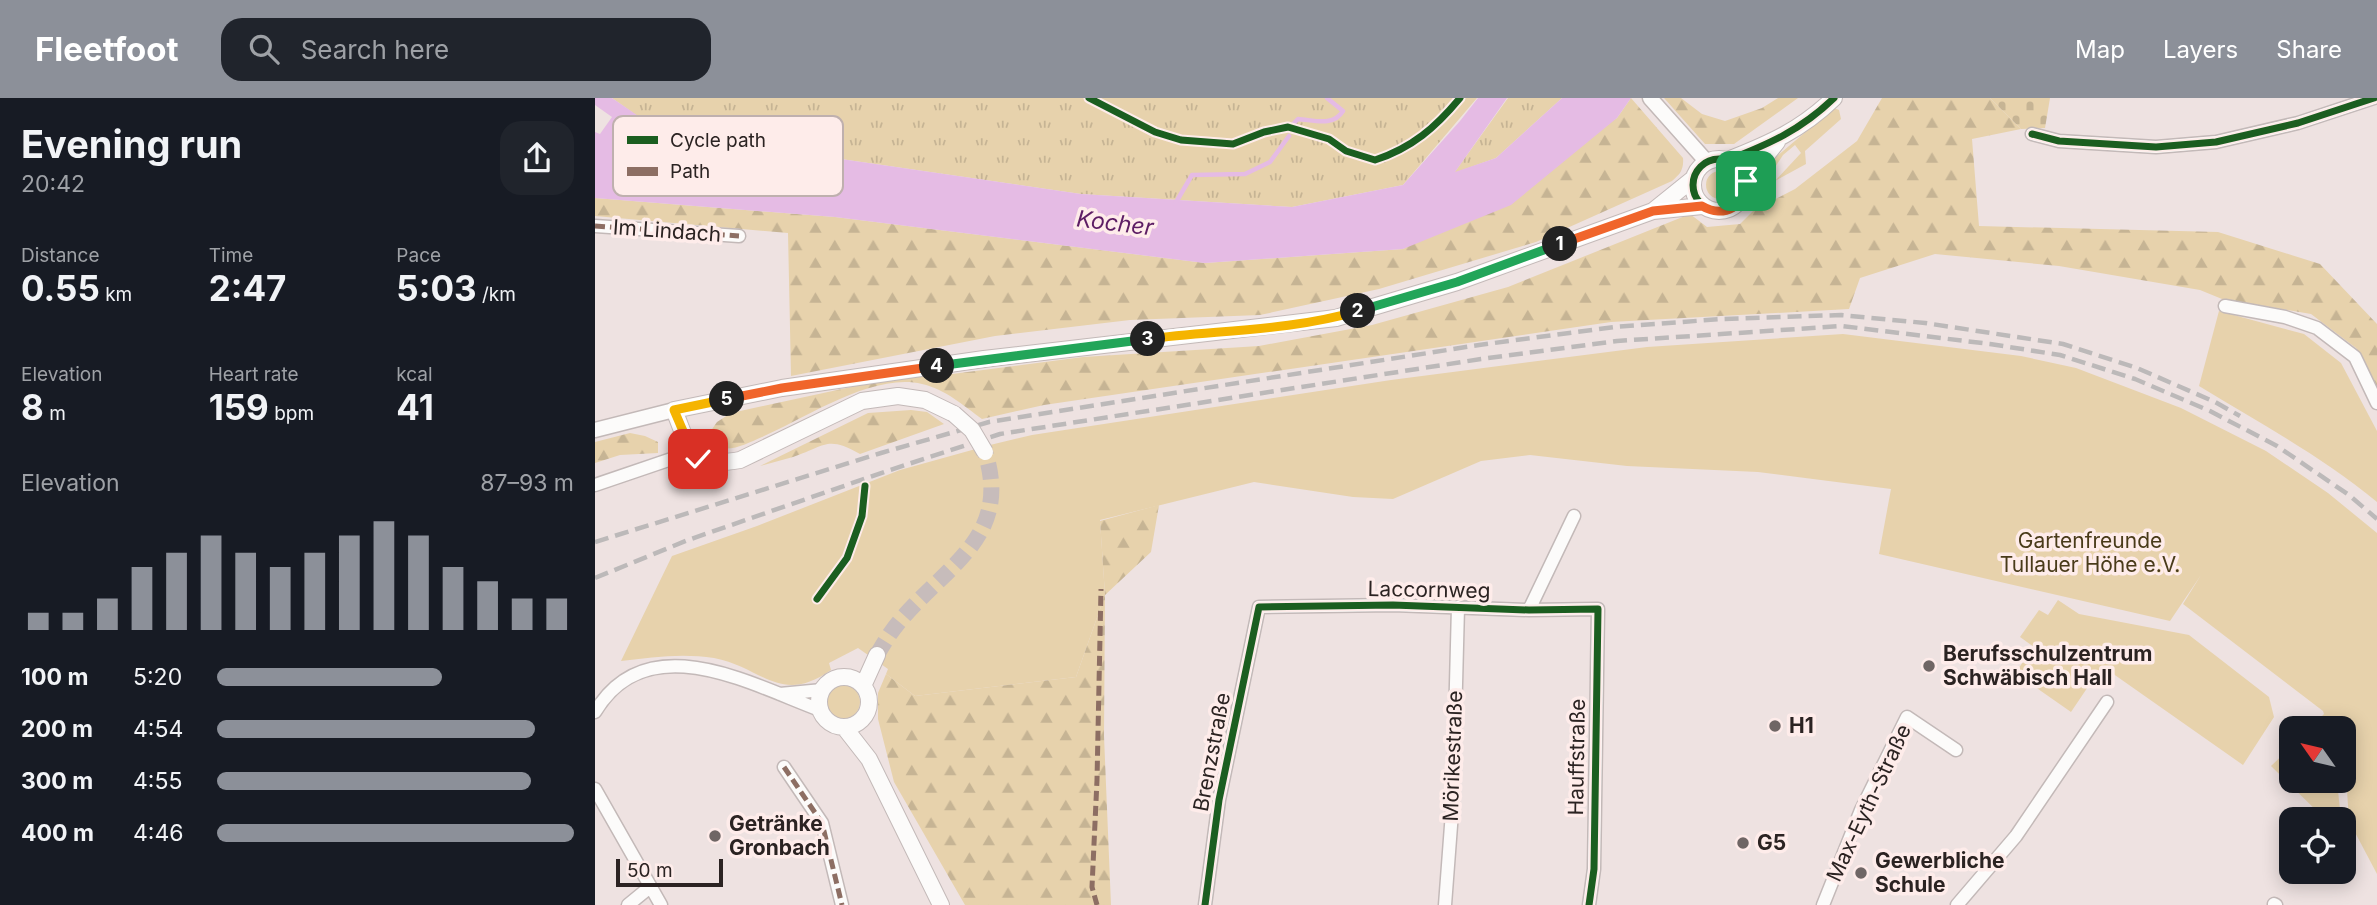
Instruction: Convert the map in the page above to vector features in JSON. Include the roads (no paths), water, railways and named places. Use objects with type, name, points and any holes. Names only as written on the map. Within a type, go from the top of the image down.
[{"type":"main road","points":[[1653,211],[1694,178],[1700,167],[1707,162],[1715,159],[1728,160],[1779,140],[1834,98]]},
{"type":"main road","points":[[985,452],[972,430],[954,414],[925,400],[898,396],[862,401],[740,460],[719,464],[698,459],[692,452],[674,410],[782,388],[971,361],[1336,317],[1457,282],[1653,211],[1702,206],[1717,212],[1733,208],[1744,195],[1746,181],[1779,140]]},
{"type":"main road","points":[[1728,160],[1739,167],[1746,181]]},
{"type":"main road","points":[[1694,178],[1694,192],[1702,206]]},
{"type":"main road","points":[[858,683],[874,659]]},
{"type":"main road","points":[[839,678],[858,683],[869,702],[862,719],[844,727],[830,723],[820,710],[822,690],[832,680],[839,678]]},
{"type":"main road","points":[[862,719],[869,759]]},
{"type":"main road","points":[[844,727],[869,759],[941,905]]},
{"type":"street","points":[[1650,98],[1707,162]]},
{"type":"street","points":[[2032,134],[2059,141],[2156,148],[2215,142],[2298,122],[2374,98]]},
{"type":"street","name":"Im Lindach","points":[[595,226],[739,236]]},
{"type":"street","points":[[2225,306],[2285,317],[2317,328],[2355,357],[2377,403]]},
{"type":"street","points":[[595,430],[674,410]]},
{"type":"street","points":[[595,485],[692,452]]},
{"type":"street","points":[[1529,610],[1574,516]]},
{"type":"street","name":"Laccornweg","points":[[1259,607],[1393,605],[1529,610],[1598,609]]},
{"type":"street","name":"Brenzstraße","points":[[1205,905],[1219,800],[1259,607]]},
{"type":"street","name":"Mörikestraße","points":[[1445,905],[1453,799],[1458,607]]},
{"type":"street","name":"Hauffstraße","points":[[1589,905],[1594,869],[1598,609]]},
{"type":"street","points":[[595,712],[622,682],[649,667],[688,665],[728,675],[820,710]]},
{"type":"street","points":[[776,694],[822,690]]},
{"type":"street","points":[[1965,902],[2016,836],[2107,702]]},
{"type":"street","name":"Max-Eyth-Straße","points":[[1823,905],[1861,810],[1907,717],[1957,750]]},
{"type":"street","points":[[784,767],[823,823],[842,905]]},
{"type":"street","points":[[595,789],[661,905]]},
{"type":"street","points":[[628,905],[650,887]]},
{"type":"water","name":"Kocher","points":[[595,98],[612,98],[638,116],[613,116],[613,196],[843,196],[843,159],[1081,194],[1292,207],[1403,185],[1478,98],[1507,98],[1455,172],[1496,158],[1562,98],[1631,98],[1617,118],[1511,205],[1403,249],[1205,263],[835,217],[595,198],[595,132],[600,134],[612,117],[595,105]]},
{"type":"waterway","points":[[1293,124],[1298,119],[1329,121],[1339,116],[1343,111],[1327,98]]},
{"type":"waterway","points":[[1175,204],[1192,175],[1245,174],[1270,162],[1289,136]]},
{"type":"tunnel","points":[[877,655],[901,620],[958,562],[984,526],[990,505],[991,480],[985,452]]},
{"type":"railway","points":[[595,542],[989,422],[1479,345],[1614,327],[1722,319],[1841,315],[1925,323],[2063,344],[2137,368],[2215,402],[2240,416]]},
{"type":"railway","points":[[595,578],[688,540],[1000,434],[1481,359],[1617,341],[1842,326],[2060,355],[2135,379],[2210,411],[2277,446],[2349,495],[2377,519]]},
{"type":"place","name":"Berufsschulzentrum Schwäbisch Hall","points":[[1929,666]]},
{"type":"place","name":"H1","points":[[1775,726]]},
{"type":"place","name":"Getränke Gronbach","points":[[715,836]]},
{"type":"place","name":"G5","points":[[1743,843]]},
{"type":"place","name":"Gewerbliche Schule","points":[[1861,873]]},
{"type":"park label","name":"Gartenfreunde Tullauer Höhe e.V.","points":[[2090,553]]}]
